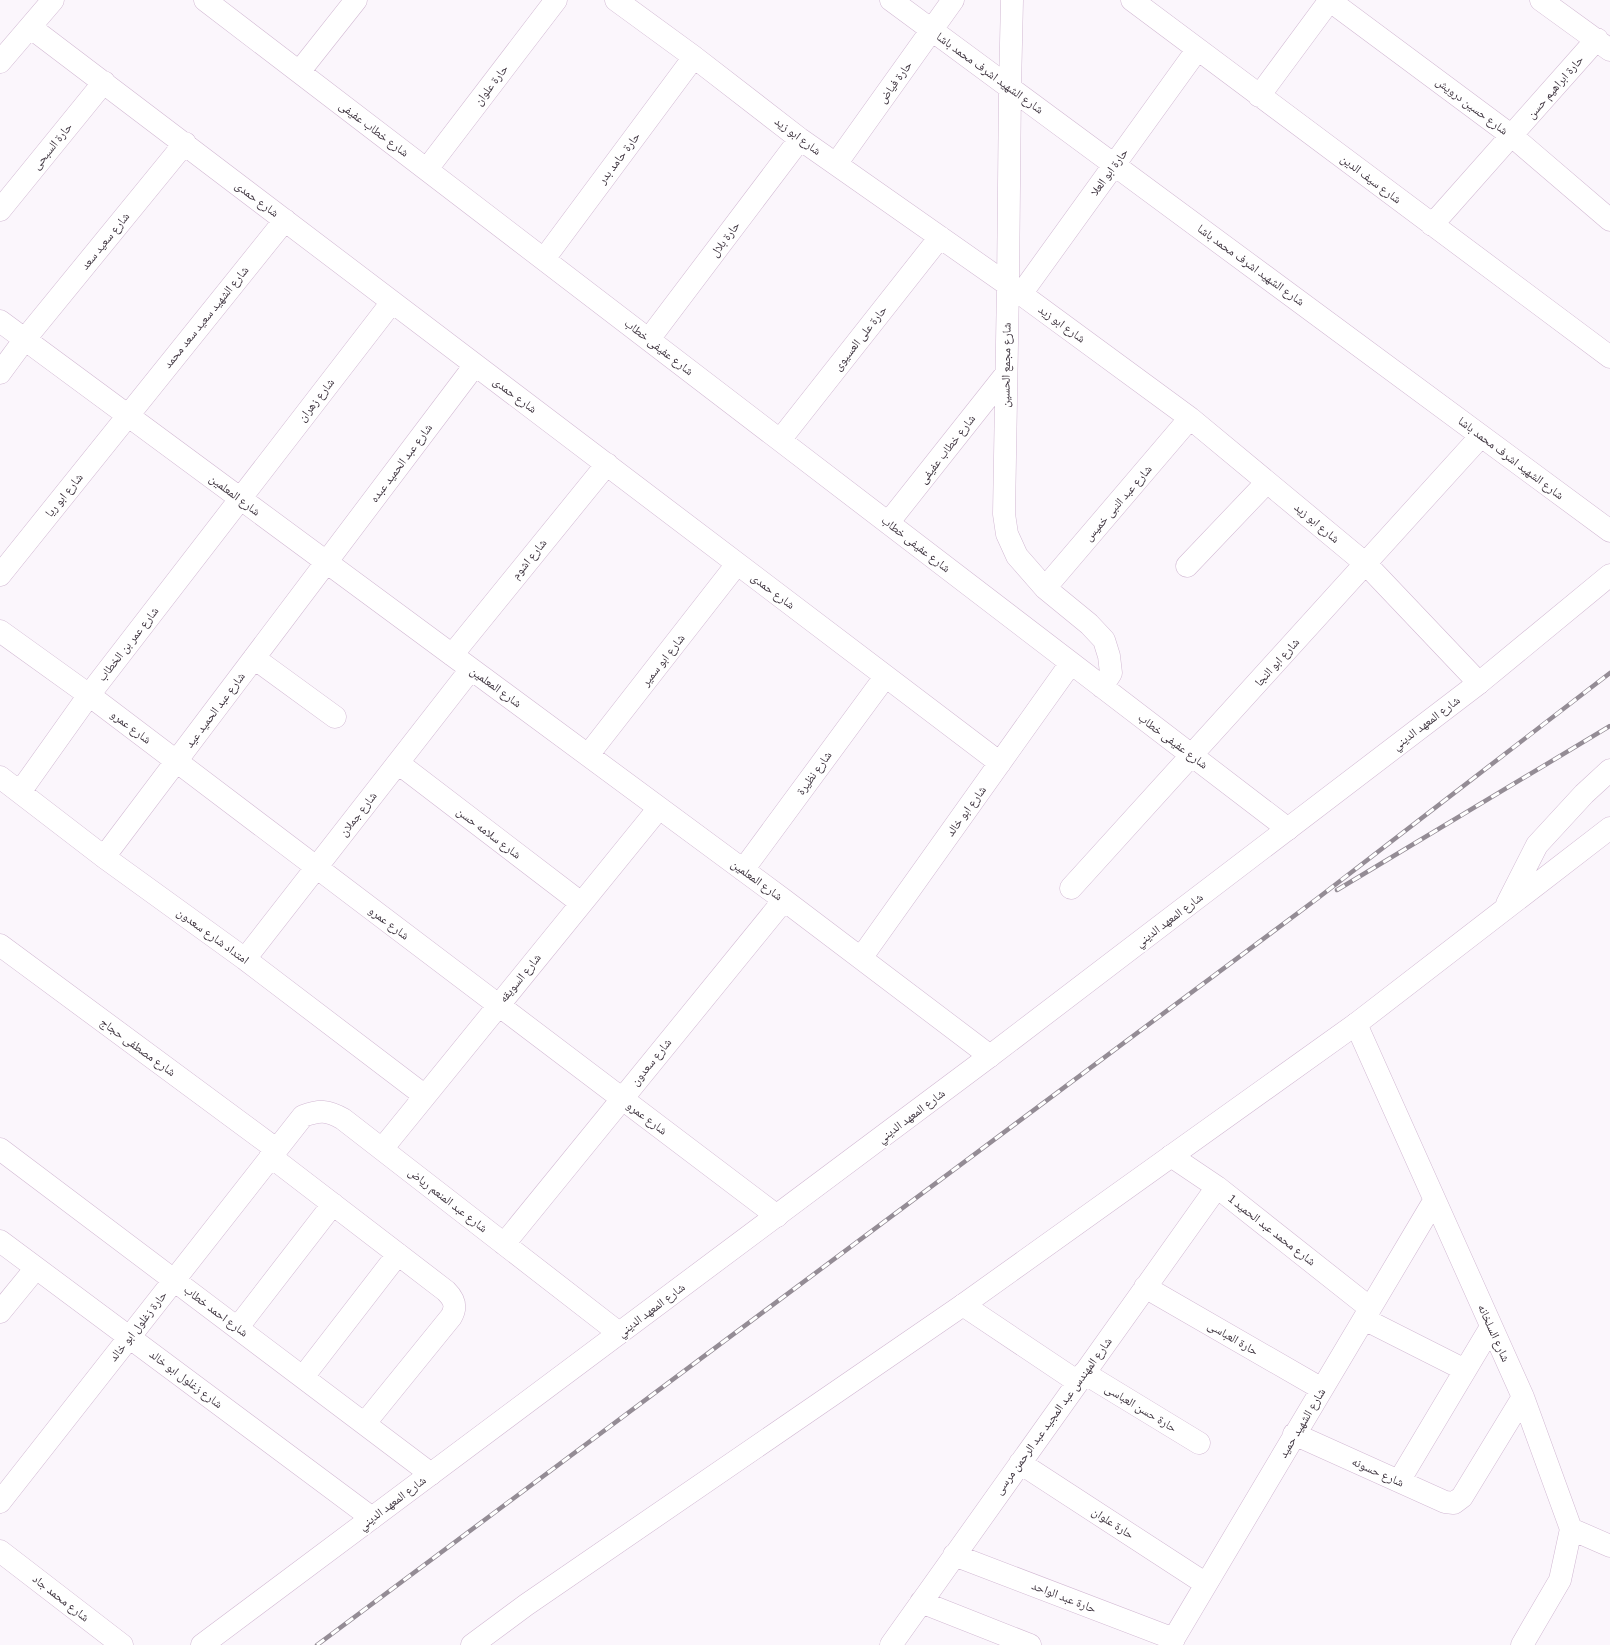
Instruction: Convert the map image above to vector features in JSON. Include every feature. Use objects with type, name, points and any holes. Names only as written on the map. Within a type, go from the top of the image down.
[{"type":"street","points":[[0,62],[53,0]]},
{"type":"street","name":"شارع خطاب عفيفى","points":[[205,0],[544,259]]},
{"type":"street","points":[[299,72],[356,0]]},
{"type":"street","name":"حارة علوان","points":[[427,169],[556,0]]},
{"type":"street","name":"شارع ابو زيد","points":[[616,0],[694,57],[800,139],[1015,289],[1190,418],[1366,564],[1479,682]]},
{"type":"street","name":"شارع الشهيد اشرف محمد باشا","points":[[891,0],[1610,531]]},
{"type":"street","name":"حارة فياض","points":[[836,164],[953,0]]},
{"type":"street","name":"شارع مجمع الحسين","points":[[1012,0],[1010,87],[1015,289],[1006,374],[1004,514],[1007,534],[1017,556],[1045,588],[1088,624],[1104,640],[1110,656],[1111,673],[1102,687]]},
{"type":"street","name":"شارع سيف الدين","points":[[1132,0],[1610,357]]},
{"type":"street","points":[[1259,96],[1329,0]]},
{"type":"street","name":"شارع حسين درويش","points":[[1329,0],[1512,136],[1610,220]]},
{"type":"street","points":[[1541,0],[1603,44]]},
{"type":"street","name":"شارع حمدى","points":[[30,27],[1000,763]]},
{"type":"street","name":"حارة ابراهيم حسن","points":[[1432,225],[1512,136],[1603,44]]},
{"type":"street","name":"حارة ابو العلا","points":[[1015,289],[1114,164],[1197,50]]},
{"type":"street","name":"حارة حامد بدر","points":[[544,259],[694,57]]},
{"type":"street","name":"حارة السبحى","points":[[0,210],[104,82]]},
{"type":"street","name":"حارة بلال","points":[[649,339],[800,139]]},
{"type":"street","name":"شارع سعيد سعد","points":[[0,373],[25,339],[184,143]]},
{"type":"street","name":"شارع الشهيد سعيد سعد محمد","points":[[128,415],[285,220]]},
{"type":"street","name":"حارة على العسيوى","points":[[780,440],[940,237]]},
{"type":"street","name":"شارع عفيفى خطاب","points":[[544,259],[1288,829]]},
{"type":"street","name":"شارع زهران","points":[[240,499],[392,302]]},
{"type":"street","name":"شارع المعلمين","points":[[0,321],[784,900],[990,1056]]},
{"type":"street","name":"شارع عبد الحميد عبده","points":[[326,562],[475,365]]},
{"type":"street","name":"شارع خطاب عفيفى","points":[[888,523],[1006,374]]},
{"type":"street","name":"شارع ابو ريا","points":[[0,575],[128,415]]},
{"type":"street","name":"شارع عبد النبى خميس","points":[[1045,588],[1190,418]]},
{"type":"street","name":"شارع ابو النجا","points":[[1072,888],[1481,436]]},
{"type":"street","name":"شارع اشوم","points":[[452,655],[607,464]]},
{"type":"street","points":[[1188,566],[1267,482]]},
{"type":"street","name":"شارع عمر بن الخطاب","points":[[20,792],[89,695],[240,499]]},
{"type":"street","name":"شارع عبد الحميد عيد","points":[[104,857],[326,562]]},
{"type":"street","name":"شارع ابو سمير","points":[[588,755],[737,564]]},
{"type":"street","name":"شارع المعهد الديني","points":[[202,1645],[990,1056],[1479,682],[1610,574]]},
{"type":"street","name":"شارع عمرو","points":[[0,631],[89,695],[777,1216]]},
{"type":"street","points":[[254,658],[335,717]]},
{"type":"street","name":"شارع ابو خالد","points":[[861,958],[1071,664]]},
{"type":"street","name":"شارع جملان","points":[[244,959],[471,669]]},
{"type":"street","name":"شارع نظيرة","points":[[743,870],[886,676]]},
{"type":"street","name":"شارع سلامه حسن","points":[[398,763],[581,903]]},
{"type":"street","points":[[1504,910],[1538,845],[1584,794],[1610,770]]},
{"type":"street","name":"امتداد شارع سعدون","points":[[0,778],[104,857],[244,959],[425,1096]]},
{"type":"street","name":"شارع السويقه","points":[[382,1149],[659,808]]},
{"type":"street","points":[[472,1645],[526,1605],[963,1305],[1356,1024],[1610,828]]},
{"type":"street","name":"شارع سعدون","points":[[504,1244],[784,900]]},
{"type":"street","name":"شارع مصطفى حجاج","points":[[0,945],[273,1152],[333,1204],[452,1297],[455,1304],[455,1311],[365,1424]]},
{"type":"street","name":"شارع السلخانه","points":[[1356,1024],[1523,1397],[1571,1529]]},
{"type":"street","name":"شارع عبد المنعم رياض","points":[[273,1152],[302,1116],[316,1111],[330,1112],[344,1119],[620,1333]]},
{"type":"street","name":"شارع احمد خطاب","points":[[0,1148],[431,1474]]},
{"type":"street","name":"حارة زغلول ابو خالد","points":[[0,1502],[273,1152]]},
{"type":"street","name":"شارع محمد عبد الحميد 1","points":[[1171,1156],[1217,1187],[1367,1313],[1465,1370]]},
{"type":"street","name":"شارع المهندس عبد المجيد عبد الرحمن مرسى","points":[[891,1645],[1217,1187]]},
{"type":"street","name":"شارع الشهيد حميد","points":[[1172,1642],[1294,1434],[1434,1201]]},
{"type":"street","points":[[238,1327],[333,1204]]},
{"type":"street","name":"شارع زغلول ابو خالد","points":[[0,1241],[372,1518]]},
{"type":"street","points":[[303,1377],[398,1254]]},
{"type":"street","points":[[0,1312],[36,1268]]},
{"type":"street","name":"حارة العباسى","points":[[1145,1287],[1322,1389]]},
{"type":"street","name":"حارة حسن العباسى","points":[[963,1305],[1081,1378],[1199,1443]]},
{"type":"street","points":[[1399,1481],[1491,1327]]},
{"type":"street","name":"شارع حسونه","points":[[1294,1434],[1445,1502],[1454,1503],[1462,1497],[1523,1397]]},
{"type":"street","name":"حارة علوان","points":[[1020,1463],[1206,1584]]},
{"type":"street","points":[[1522,1645],[1560,1580],[1571,1529],[1610,1546]]},
{"type":"street","name":"شارع محمد جاد","points":[[0,1551],[122,1645]]},
{"type":"street","name":"حارة عبد الواحد","points":[[954,1555],[1172,1642]]},
{"type":"street","points":[[921,1602],[1030,1645]]},
{"type":"railway","points":[[317,1645],[1318,898],[1610,673]]},
{"type":"railway","points":[[1337,890],[1610,726]]}]
